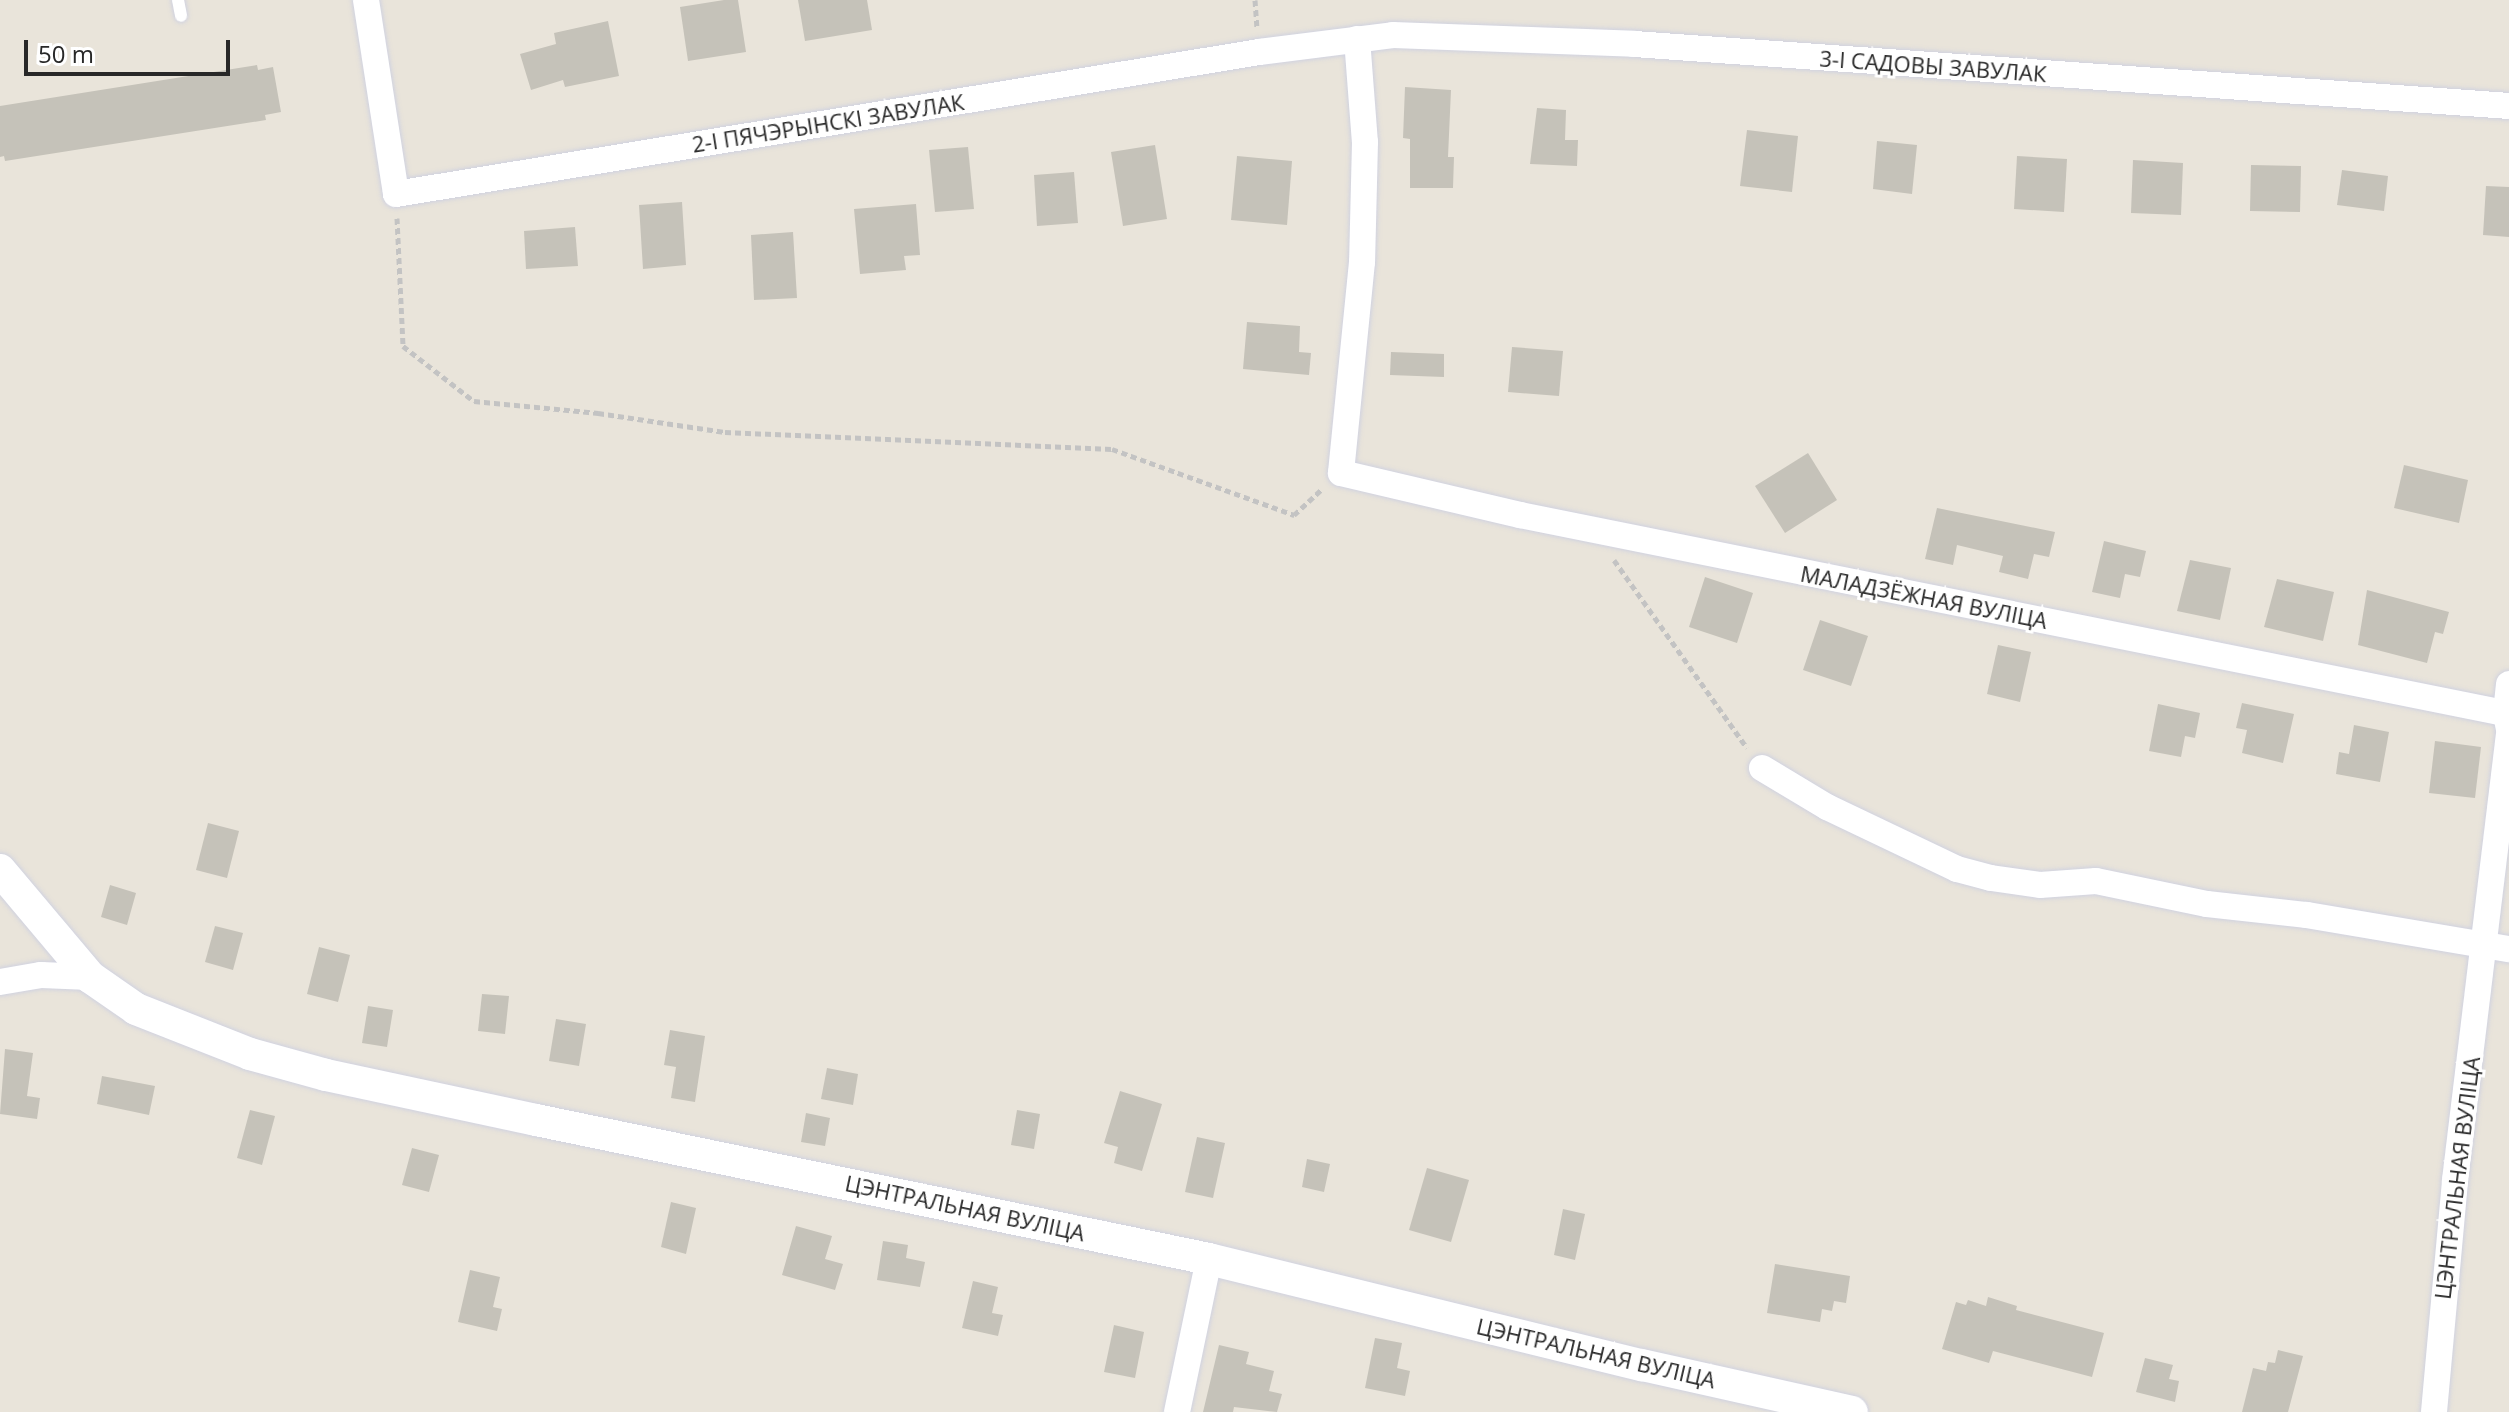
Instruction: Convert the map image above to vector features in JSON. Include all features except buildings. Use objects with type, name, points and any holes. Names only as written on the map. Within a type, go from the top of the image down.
[{"type":"street","points":[[366,0],[396,194]]},
{"type":"street","name":"3-І САДОВЫ ЗАВУЛАК","points":[[1259,52],[1357,39],[1450,36],[1634,44],[2509,106]]},
{"type":"street","points":[[1341,473],[1362,262],[1365,142],[1357,39]]},
{"type":"street","name":"2-І ПЯЧЭРЫНСКІ ЗАВУЛАК","points":[[396,194],[1259,52]]},
{"type":"street","name":"МАЛАДЗЁЖНАЯ ВУЛІЦА","points":[[1341,473],[1593,530],[2508,722]]},
{"type":"street","name":"ЦЭНТРАЛЬНАЯ ВУЛІЦА","points":[[2434,1412],[2455,1180],[2497,947],[2509,684]]},
{"type":"street","points":[[1762,768],[1827,807],[1957,869],[1991,878],[2040,885],[2096,881],[2207,904],[2307,915],[2497,947]]},
{"type":"street","name":"ЦЭНТРАЛЬНАЯ ВУЛІЦА","points":[[0,870],[90,977],[136,1009],[186,1032],[326,1075],[1209,1259],[1642,1365],[1852,1412]]},
{"type":"street","points":[[0,982],[41,975],[90,977]]},
{"type":"street","points":[[1177,1412],[1209,1259]]},
{"type":"lane","points":[[178,0],[181,16]]},
{"type":"path","points":[[396,194],[403,346],[474,401],[598,413],[725,432],[1112,449],[1294,515],[1341,473]]},
{"type":"path","points":[[1593,530],[1762,768]]}]
